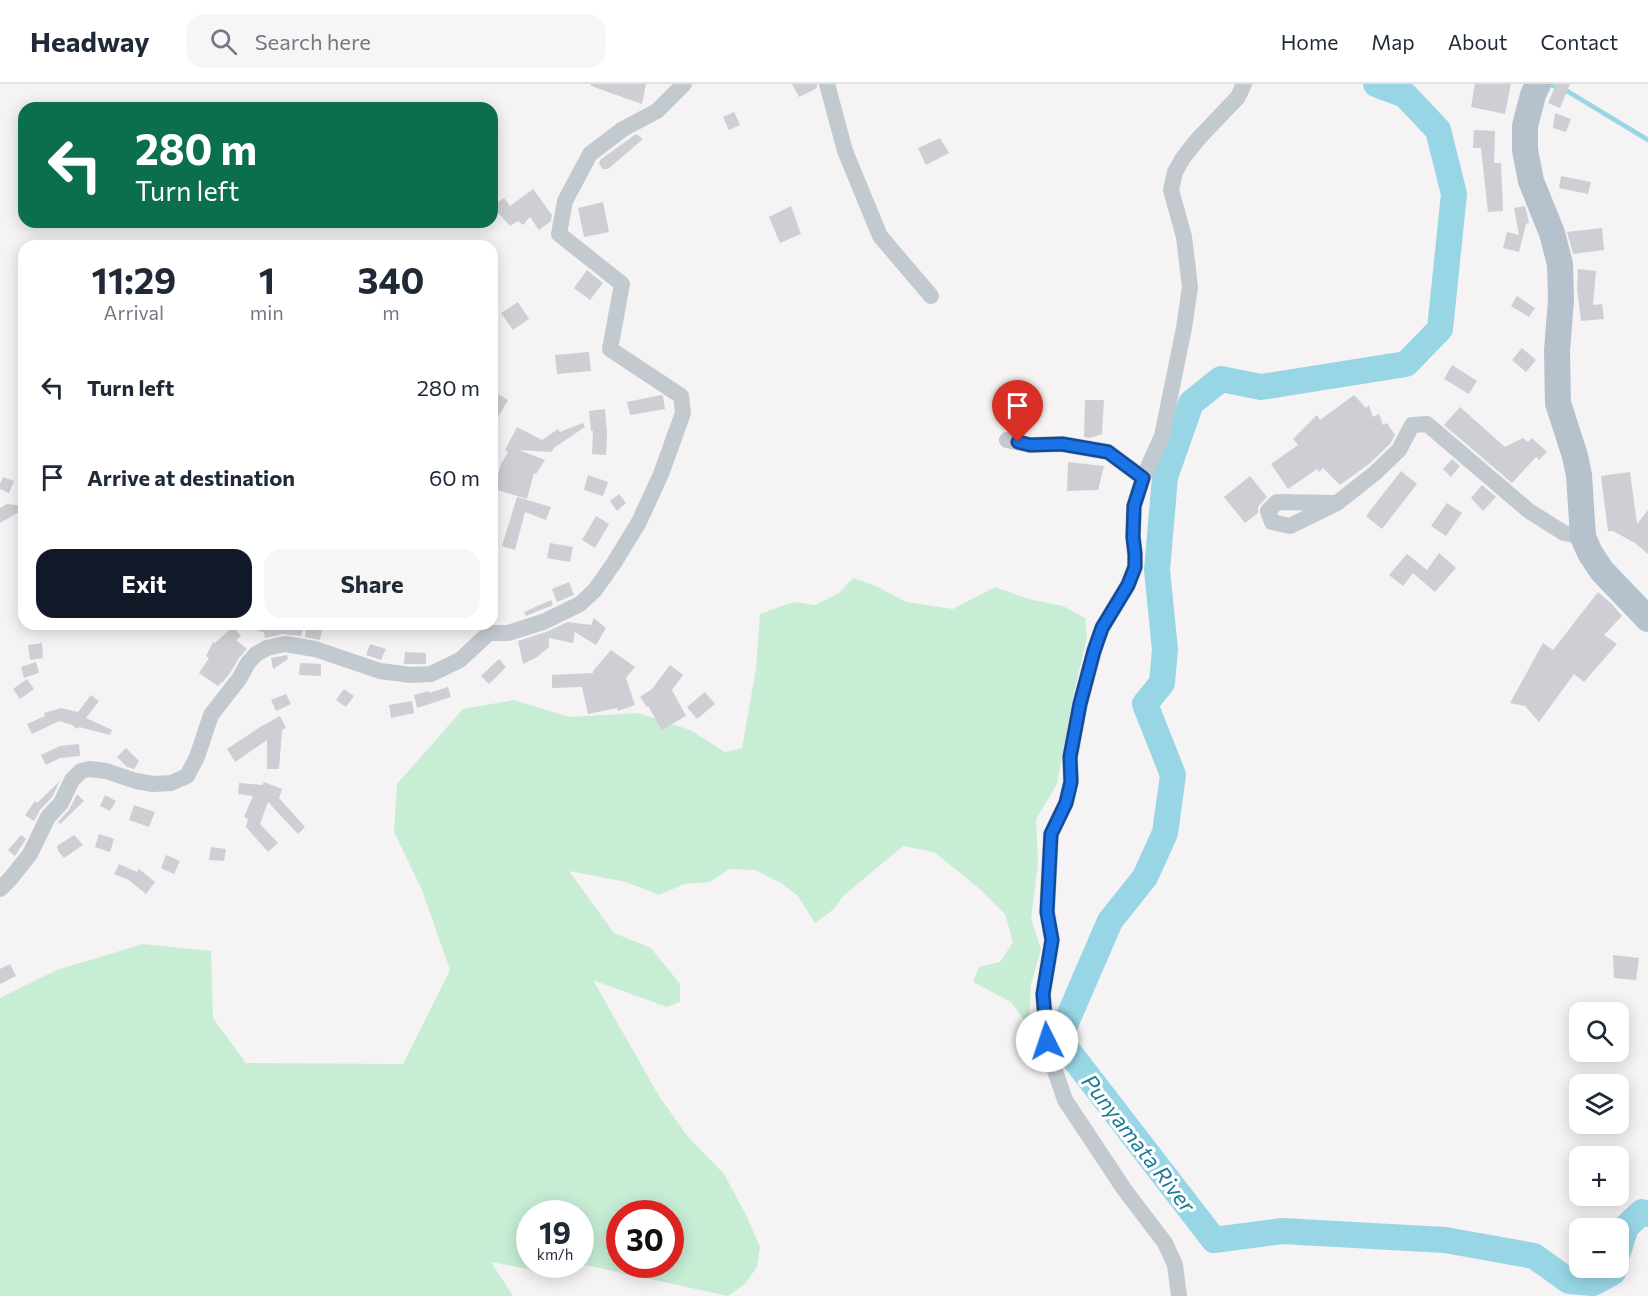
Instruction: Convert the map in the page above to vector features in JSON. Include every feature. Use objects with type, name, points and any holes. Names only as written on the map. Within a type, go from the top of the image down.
[{"type":"main road","points":[[1535,90],[1525,126],[1525,150],[1531,181],[1552,233],[1560,264],[1558,404],[1579,475],[1583,537],[1602,571],[1648,619]]},
{"type":"street","points":[[0,889],[30,854],[48,817],[61,802],[72,780],[81,771],[98,770],[153,784],[171,783],[187,776],[197,757],[212,715],[248,663],[256,654],[267,648],[285,644],[315,649],[380,671],[411,675],[431,674],[460,660],[489,633],[508,633],[543,622],[580,604],[595,590],[639,522],[661,474],[683,413],[681,396],[610,349],[622,284],[559,234],[565,201],[590,154],[623,129],[657,111],[684,84]]},
{"type":"street","points":[[827,84],[844,151],[880,236],[931,296]]},
{"type":"street","points":[[1179,1296],[1175,1265],[1165,1244],[1124,1189],[1065,1100],[1055,1071],[1047,1041],[1043,994],[1052,940],[1047,912],[1051,834],[1066,803],[1071,782],[1070,757],[1080,704],[1094,651],[1102,628],[1128,585],[1135,567],[1134,506],[1143,478],[1162,436],[1184,328],[1190,287],[1184,237],[1171,190],[1175,172],[1183,158],[1238,96],[1244,84]]},
{"type":"street","points":[[1337,503],[1375,473],[1399,450],[1412,425],[1427,424],[1529,511],[1564,532],[1583,537]]},
{"type":"street","points":[[1006,440],[1030,445],[1062,444],[1108,452],[1143,478]]},
{"type":"green space","points":[[853,578],[876,586],[906,602],[953,609],[995,587],[1028,599],[1063,606],[1085,618],[1087,637],[1057,784],[1036,819],[1038,863],[1031,919],[1041,949],[1031,984],[1029,1027],[1011,1002],[973,982],[979,967],[1000,962],[1013,942],[1005,914],[981,890],[934,852],[903,846],[843,896],[834,909],[815,923],[798,896],[781,883],[755,870],[729,869],[710,882],[684,884],[659,895],[626,882],[569,871],[614,933],[651,948],[680,984],[680,1002],[667,1007],[593,980],[659,1096],[688,1137],[724,1174],[747,1217],[760,1247],[757,1267],[745,1284],[728,1296],[645,1278],[684,1278],[684,1200],[606,1200],[606,1269],[594,1267],[594,1200],[516,1200],[516,1267],[491,1262],[513,1296],[0,1296],[0,998],[57,970],[143,944],[211,951],[213,1018],[246,1063],[403,1064],[450,970],[422,890],[394,832],[397,784],[463,709],[514,700],[569,717],[638,713],[690,730],[725,752],[742,748],[756,669],[760,614],[793,602],[815,605],[839,593]]},
{"type":"building","points":[[591,84],[646,84],[642,104],[591,86]]},
{"type":"building","points":[[792,84],[817,84],[817,88],[799,97]]},
{"type":"building","points":[[1475,84],[1511,84],[1505,114],[1471,107]]},
{"type":"building","points":[[1556,84],[1570,84],[1560,108],[1548,103]]},
{"type":"building","points":[[734,112],[740,125],[729,130],[723,117]]},
{"type":"building","points":[[1555,113],[1571,119],[1566,132],[1553,128]]},
{"type":"building","points":[[1474,130],[1495,131],[1494,163],[1501,163],[1503,211],[1488,212],[1481,148],[1473,148]]},
{"type":"building","points":[[636,134],[643,139],[608,169],[603,169],[599,164],[600,160]]},
{"type":"building","points":[[940,138],[949,153],[926,165],[918,148]]},
{"type":"building","points":[[1561,176],[1591,182],[1588,194],[1559,188]]},
{"type":"building","points":[[533,189],[552,215],[551,221],[539,230],[530,217],[523,225],[518,221],[510,226],[498,213],[498,202],[504,198],[510,206]]},
{"type":"building","points":[[603,202],[609,232],[584,237],[578,208]]},
{"type":"building","points":[[791,206],[801,234],[780,243],[769,217]]},
{"type":"building","points":[[1525,206],[1529,223],[1526,224],[1519,252],[1503,248],[1507,232],[1519,235],[1514,208]]},
{"type":"building","points":[[1602,228],[1604,250],[1573,254],[1567,232]]},
{"type":"building","points":[[1578,269],[1596,271],[1593,305],[1602,304],[1604,319],[1581,321],[1577,288]]},
{"type":"building","points":[[587,270],[603,283],[590,300],[574,288]]},
{"type":"building","points":[[1517,296],[1535,308],[1529,317],[1511,306]]},
{"type":"building","points":[[518,302],[529,319],[513,330],[501,313]]},
{"type":"building","points":[[1522,348],[1536,360],[1526,372],[1512,360]]},
{"type":"building","points":[[589,352],[591,371],[557,374],[555,355]]},
{"type":"building","points":[[1452,365],[1477,381],[1469,394],[1444,379]]},
{"type":"building","points":[[498,394],[508,400],[498,417]]},
{"type":"building","points":[[661,395],[665,409],[630,415],[627,402]]},
{"type":"building","points":[[1354,395],[1366,408],[1369,405],[1373,417],[1379,414],[1383,425],[1387,423],[1395,435],[1390,444],[1369,464],[1340,485],[1323,468],[1319,472],[1317,469],[1288,489],[1271,464],[1298,445],[1293,439],[1317,415],[1320,420]]},
{"type":"building","points":[[1085,400],[1104,400],[1102,434],[1090,438],[1084,437]]},
{"type":"building","points":[[1460,407],[1505,447],[1523,438],[1528,442],[1532,438],[1547,452],[1539,460],[1536,457],[1512,483],[1444,425]]},
{"type":"building","points":[[605,409],[606,455],[592,454],[593,431],[591,431],[589,411]]},
{"type":"building","points":[[583,423],[585,427],[551,452],[519,450],[545,460],[536,474],[534,473],[527,499],[498,490],[498,475],[508,452],[505,450],[517,427],[542,440],[558,429],[560,432]]},
{"type":"building","points":[[1452,459],[1460,466],[1451,477],[1443,469]]},
{"type":"building","points":[[1068,462],[1104,466],[1098,490],[1067,491]]},
{"type":"building","points":[[1401,471],[1417,484],[1382,529],[1366,516]]},
{"type":"building","points":[[1630,472],[1637,524],[1648,510],[1648,554],[1635,543],[1613,531],[1608,531],[1601,476]]},
{"type":"building","points":[[588,475],[608,482],[603,496],[584,490]]},
{"type":"building","points":[[1250,476],[1267,497],[1260,504],[1258,513],[1245,523],[1224,497]]},
{"type":"building","points":[[3,477],[14,481],[9,493],[0,489]]},
{"type":"building","points":[[1482,485],[1496,497],[1483,511],[1471,498]]},
{"type":"building","points":[[619,494],[626,503],[617,511],[610,501]]},
{"type":"building","points":[[517,497],[551,507],[546,520],[525,512],[515,550],[502,546]]},
{"type":"building","points":[[1447,503],[1462,513],[1446,536],[1431,526]]},
{"type":"building","points":[[7,504],[18,505],[18,512],[0,523],[0,508]]},
{"type":"building","points":[[596,516],[609,524],[595,548],[582,540]]},
{"type":"building","points":[[550,543],[573,547],[570,562],[547,558]]},
{"type":"building","points":[[1439,553],[1456,568],[1435,592],[1413,573],[1403,586],[1389,575],[1407,554],[1427,570]]},
{"type":"building","points":[[569,582],[574,595],[557,602],[552,589]]},
{"type":"building","points":[[1598,592],[1622,616],[1604,635],[1617,644],[1584,682],[1574,674],[1539,722],[1525,706],[1510,703],[1543,643],[1553,650]]},
{"type":"building","points":[[551,600],[553,605],[526,616],[524,612]]},
{"type":"building","points":[[594,618],[606,628],[596,645],[575,632],[573,643],[549,638],[549,647],[537,657],[523,664],[518,641],[568,622],[591,625]]},
{"type":"building","points":[[230,630],[236,630],[241,636],[236,640],[247,649],[218,686],[199,673],[209,658],[206,656],[213,642],[215,643]]},
{"type":"building","points":[[303,630],[301,636],[283,634],[265,638],[264,632],[257,631]]},
{"type":"building","points":[[306,630],[322,630],[320,640],[305,637]]},
{"type":"building","points":[[42,643],[43,658],[30,660],[28,645]]},
{"type":"building","points":[[370,644],[386,649],[381,660],[366,655]]},
{"type":"building","points":[[611,650],[635,667],[626,678],[635,705],[618,711],[617,708],[588,714],[582,687],[552,688],[552,675],[593,673]]},
{"type":"building","points":[[405,652],[426,653],[426,664],[404,664]]},
{"type":"building","points":[[287,655],[288,659],[273,669],[271,658]]},
{"type":"building","points":[[499,659],[506,667],[489,684],[481,676]]},
{"type":"building","points":[[36,662],[39,673],[24,678],[21,667]]},
{"type":"building","points":[[300,663],[321,664],[321,676],[299,675]]},
{"type":"building","points":[[670,665],[683,675],[672,690],[686,716],[662,730],[640,697],[652,689]]},
{"type":"building","points":[[27,679],[34,689],[20,699],[13,689]]},
{"type":"building","points":[[448,687],[451,697],[417,708],[414,695]]},
{"type":"building","points":[[344,689],[354,696],[346,707],[336,700]]},
{"type":"building","points":[[705,692],[715,704],[697,719],[687,707]]},
{"type":"building","points":[[286,694],[291,704],[276,711],[271,700]]},
{"type":"building","points":[[91,695],[99,701],[86,718],[112,730],[110,735],[79,727],[77,729],[59,721],[32,734],[27,724],[45,716],[44,713],[61,708],[78,712]]},
{"type":"building","points":[[412,701],[414,713],[391,718],[389,705]]},
{"type":"building","points":[[280,716],[286,728],[282,730],[279,769],[267,769],[267,740],[235,762],[227,749]]},
{"type":"building","points":[[79,744],[80,756],[60,758],[46,765],[41,755],[60,746]]},
{"type":"building","points":[[126,748],[139,761],[134,769],[127,767],[117,757]]},
{"type":"building","points":[[60,781],[52,797],[34,821],[25,815],[35,801],[37,803]]},
{"type":"building","points":[[264,782],[282,789],[279,798],[305,827],[298,834],[268,802],[260,824],[278,843],[268,852],[246,827],[248,819],[244,817],[253,796],[238,794],[239,783],[262,785]]},
{"type":"building","points":[[77,794],[84,801],[60,824],[58,822],[69,810]]},
{"type":"building","points":[[105,795],[116,801],[110,811],[100,806]]},
{"type":"building","points":[[134,805],[155,812],[149,827],[129,820]]},
{"type":"building","points":[[99,834],[114,839],[110,852],[95,847]]},
{"type":"building","points":[[21,835],[26,839],[15,856],[8,850]]},
{"type":"building","points":[[74,835],[83,845],[64,858],[57,846]]},
{"type":"building","points":[[211,847],[226,849],[224,861],[209,860]]},
{"type":"building","points":[[166,855],[180,861],[174,874],[161,868]]},
{"type":"building","points":[[119,864],[137,872],[139,869],[155,882],[146,894],[129,880],[114,874]]},
{"type":"building","points":[[1613,955],[1639,958],[1636,980],[1614,978]]},
{"type":"building","points":[[10,964],[16,976],[0,984],[0,969]]},
{"type":"waterway","name":"Punyamata River","points":[[1376,84],[1405,95],[1438,130],[1454,194],[1440,329],[1406,364],[1261,387],[1221,379],[1191,403],[1165,477],[1157,570],[1165,650],[1162,683],[1145,704],[1173,775],[1165,833],[1145,877],[1110,921],[1059,1039],[1214,1240],[1282,1231],[1445,1240],[1534,1256],[1569,1281],[1593,1283],[1602,1278]]},
{"type":"waterway","points":[[1548,84],[1567,91],[1648,140]]},
{"type":"waterway","name":"Punyamata River","points":[[1629,1224],[1642,1212],[1648,1214]]},
{"type":"route","points":[[1018,442],[1030,445],[1062,444],[1108,452],[1143,478],[1134,506],[1135,567],[1128,585],[1102,628],[1094,651],[1080,704],[1070,757],[1071,782],[1066,803],[1051,834],[1047,912],[1052,940],[1043,994],[1047,1041]]}]
